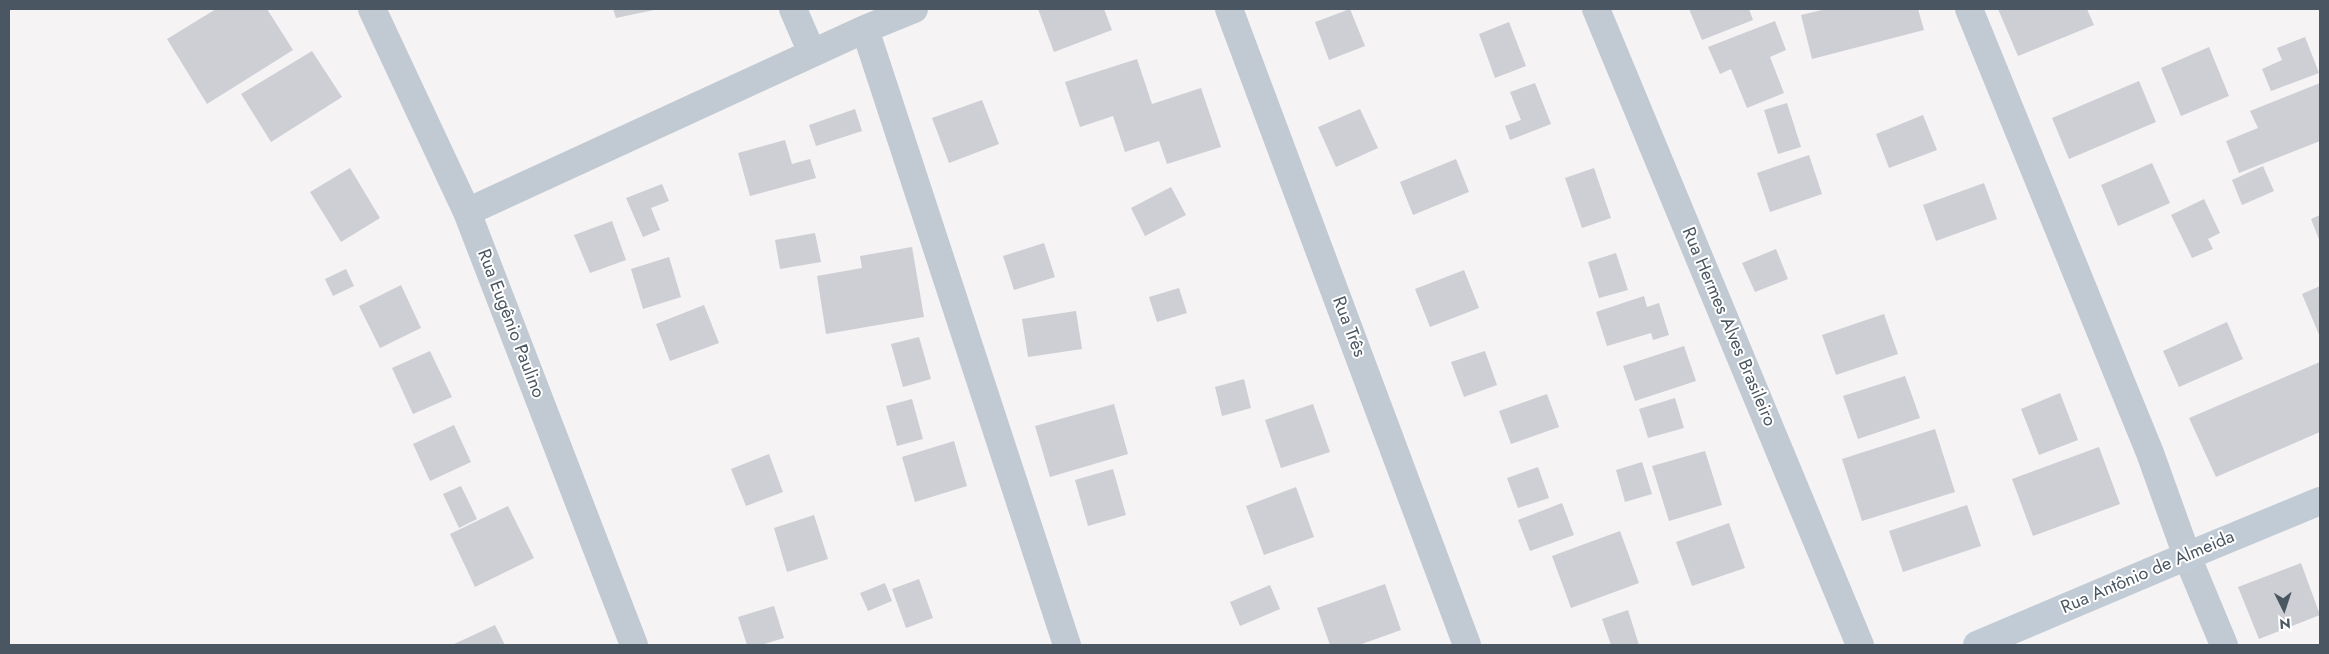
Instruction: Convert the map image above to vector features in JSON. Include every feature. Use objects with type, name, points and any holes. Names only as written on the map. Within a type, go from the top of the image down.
[{"type":"street","name":"Rua Eugênio Paulino","points":[[372,9],[467,212],[634,645]]},
{"type":"street","points":[[794,9],[812,53]]},
{"type":"street","points":[[467,212],[812,53],[914,9]]},
{"type":"street","name":"Rua Três","points":[[1229,9],[1467,645]]},
{"type":"street","name":"Rua Hermes Alves Brasileiro","points":[[1596,9],[1860,645]]},
{"type":"street","points":[[1970,9],[2150,453],[2187,556],[2224,645]]},
{"type":"street","points":[[865,29],[1067,645]]},
{"type":"street","name":"Rua Antônio de Almeida","points":[[1977,645],[2320,501]]},
{"type":"building","points":[[216,9],[267,9],[293,50],[207,104],[167,39]]},
{"type":"building","points":[[613,9],[654,9],[654,10],[616,18]]},
{"type":"building","points":[[1038,9],[1104,9],[1112,30],[1054,52]]},
{"type":"building","points":[[1350,9],[1365,46],[1329,60],[1315,22]]},
{"type":"building","points":[[1689,9],[1749,9],[1753,20],[1702,40]]},
{"type":"building","points":[[1826,9],[1918,9],[1924,30],[1812,59],[1801,15]]},
{"type":"building","points":[[1998,9],[2087,9],[2094,25],[2018,56]]},
{"type":"building","points":[[1775,21],[1786,50],[1770,57],[1784,93],[1747,108],[1731,69],[1720,74],[1708,47]]},
{"type":"building","points":[[1509,22],[1526,66],[1495,78],[1479,34]]},
{"type":"building","points":[[2305,37],[2319,73],[2271,91],[2262,69],[2282,60],[2277,48]]},
{"type":"building","points":[[2209,47],[2229,96],[2181,116],[2161,68]]},
{"type":"building","points":[[312,51],[342,97],[271,142],[241,94]]},
{"type":"building","points":[[1137,59],[1152,104],[1201,88],[1221,147],[1167,164],[1159,141],[1125,152],[1113,116],[1080,127],[1065,82]]},
{"type":"building","points":[[2139,81],[2156,122],[2069,159],[2052,118]]},
{"type":"building","points":[[1535,83],[1551,124],[1510,140],[1505,126],[1521,120],[1510,92]]},
{"type":"building","points":[[2320,83],[2320,141],[2239,173],[2226,141],[2258,128],[2250,111]]},
{"type":"building","points":[[982,100],[999,144],[949,163],[932,118]]},
{"type":"building","points":[[1787,103],[1801,147],[1778,154],[1764,110]]},
{"type":"building","points":[[855,109],[862,131],[816,146],[809,125]]},
{"type":"building","points":[[1360,109],[1378,148],[1336,167],[1318,127]]},
{"type":"building","points":[[1923,115],[1937,150],[1889,168],[1876,134]]},
{"type":"building","points":[[785,140],[792,164],[810,159],[816,178],[750,196],[738,153]]},
{"type":"building","points":[[1809,155],[1822,194],[1770,212],[1757,173]]},
{"type":"building","points":[[1456,159],[1469,192],[1413,215],[1400,182]]},
{"type":"building","points":[[2152,163],[2170,203],[2118,226],[2101,185]]},
{"type":"building","points":[[2263,166],[2274,191],[2242,205],[2232,180]]},
{"type":"building","points":[[350,168],[380,218],[341,242],[310,192]]},
{"type":"building","points":[[1594,168],[1611,218],[1582,228],[1565,178]]},
{"type":"building","points":[[1984,183],[1997,219],[1936,241],[1923,205]]},
{"type":"building","points":[[662,184],[669,201],[651,208],[660,230],[643,237],[626,198]]},
{"type":"building","points":[[1171,187],[1186,215],[1145,236],[1131,208]]},
{"type":"building","points":[[2204,199],[2220,233],[2208,239],[2213,249],[2192,258],[2171,215]]},
{"type":"building","points":[[2320,215],[2320,242],[2311,219]]},
{"type":"building","points":[[612,221],[626,260],[590,273],[574,235]]},
{"type":"building","points":[[815,233],[821,262],[780,269],[775,240]]},
{"type":"building","points":[[1044,243],[1055,277],[1014,290],[1003,256]]},
{"type":"building","points":[[912,247],[924,317],[826,334],[817,276],[862,268],[860,256]]},
{"type":"building","points":[[1776,249],[1788,279],[1755,292],[1742,263]]},
{"type":"building","points":[[1616,253],[1628,290],[1599,298],[1588,262]]},
{"type":"building","points":[[669,257],[681,297],[643,309],[631,269]]},
{"type":"building","points":[[346,269],[354,286],[333,296],[325,279]]},
{"type":"building","points":[[1464,270],[1479,308],[1430,327],[1415,289]]},
{"type":"building","points":[[401,285],[421,328],[380,348],[359,306]]},
{"type":"building","points":[[2320,286],[2320,337],[2302,294]]},
{"type":"building","points":[[1179,288],[1187,313],[1157,322],[1149,297]]},
{"type":"building","points":[[1644,296],[1647,307],[1659,303],[1669,335],[1653,340],[1651,333],[1607,346],[1596,312]]},
{"type":"building","points":[[704,305],[719,343],[670,361],[656,324]]},
{"type":"building","points":[[1076,311],[1082,349],[1028,357],[1022,319]]},
{"type":"building","points":[[1884,314],[1898,354],[1836,375],[1822,335]]},
{"type":"building","points":[[2227,322],[2243,359],[2179,387],[2163,351]]},
{"type":"building","points":[[919,337],[931,379],[903,387],[891,344]]},
{"type":"building","points":[[1684,346],[1696,381],[1635,401],[1623,366]]},
{"type":"building","points":[[430,351],[452,397],[413,414],[392,368]]},
{"type":"building","points":[[1485,351],[1497,385],[1464,397],[1451,362]]},
{"type":"building","points":[[2320,362],[2320,432],[2216,477],[2189,418]]},
{"type":"building","points":[[1905,376],[1920,418],[1858,439],[1843,396]]},
{"type":"building","points":[[1244,379],[1251,408],[1222,416],[1215,387]]},
{"type":"building","points":[[2060,393],[2078,440],[2039,455],[2021,409]]},
{"type":"building","points":[[1547,394],[1559,427],[1511,444],[1499,411]]},
{"type":"building","points":[[1675,398],[1684,428],[1648,438],[1639,409]]},
{"type":"building","points":[[912,399],[923,439],[897,446],[886,406]]},
{"type":"building","points":[[1114,404],[1128,454],[1050,477],[1035,426]]},
{"type":"building","points":[[1313,404],[1330,452],[1281,468],[1265,420]]},
{"type":"building","points":[[454,425],[471,462],[430,481],[413,444]]},
{"type":"building","points":[[1935,429],[1955,492],[1862,521],[1842,459]]},
{"type":"building","points":[[954,441],[967,486],[915,502],[902,457]]},
{"type":"building","points":[[2099,447],[2120,504],[2033,536],[2012,479]]},
{"type":"building","points":[[1705,451],[1722,505],[1669,521],[1652,466]]},
{"type":"building","points":[[769,454],[783,492],[746,506],[731,469]]},
{"type":"building","points":[[1642,462],[1652,494],[1625,502],[1616,470]]},
{"type":"building","points":[[1538,467],[1549,498],[1518,508],[1507,478]]},
{"type":"building","points":[[1113,469],[1126,515],[1088,526],[1075,480]]},
{"type":"building","points":[[461,486],[477,519],[459,528],[443,494]]},
{"type":"building","points":[[1296,487],[1314,537],[1264,555],[1246,506]]},
{"type":"building","points":[[1562,503],[1574,535],[1530,551],[1518,520]]},
{"type":"building","points":[[1967,505],[1981,546],[1903,572],[1889,531]]},
{"type":"building","points":[[508,506],[534,558],[475,587],[450,534]]},
{"type":"building","points":[[814,515],[828,559],[787,572],[774,528]]},
{"type":"building","points":[[1729,523],[1745,568],[1692,586],[1676,542]]},
{"type":"building","points":[[1620,531],[1639,583],[1571,608],[1552,556]]},
{"type":"building","points":[[2301,563],[2320,615],[2259,639],[2238,587]]},
{"type":"building","points":[[919,579],[933,618],[906,628],[892,589]]},
{"type":"building","points":[[885,583],[892,601],[868,611],[860,593]]},
{"type":"building","points":[[1385,584],[1401,630],[1359,645],[1330,645],[1317,608]]},
{"type":"building","points":[[1270,585],[1280,609],[1240,626],[1230,602]]},
{"type":"building","points":[[774,606],[784,638],[761,645],[747,645],[738,617]]},
{"type":"building","points":[[1628,610],[1639,645],[1611,645],[1602,619]]},
{"type":"building","points":[[495,625],[505,645],[452,645]]}]
